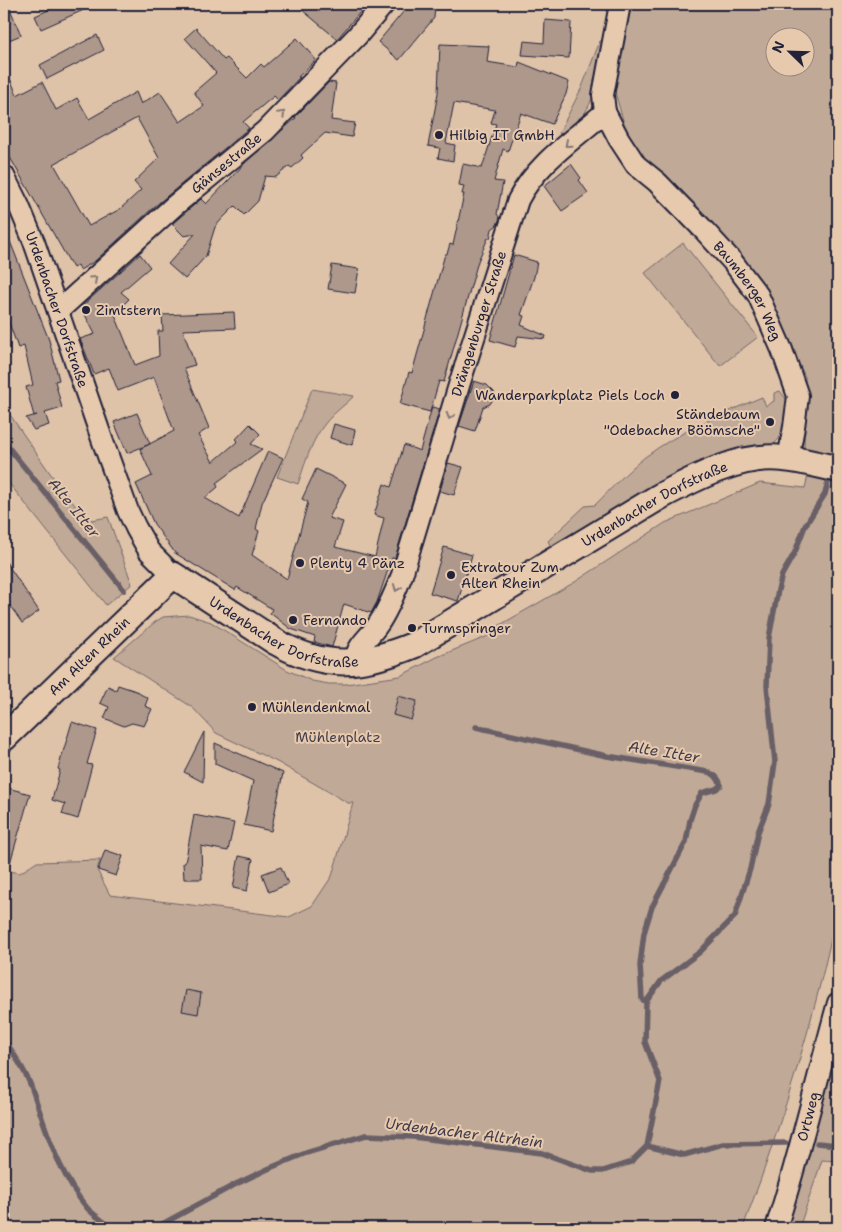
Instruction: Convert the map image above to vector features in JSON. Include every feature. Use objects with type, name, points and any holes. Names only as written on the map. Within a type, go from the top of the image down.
[{"type":"street","name":"Gänsestraße","points":[[58,311],[174,206],[265,131],[357,36],[384,4]]},
{"type":"street","points":[[605,112],[603,96],[620,4]]},
{"type":"street","name":"Baumberger Weg","points":[[605,112],[619,139],[636,165],[657,182],[702,228],[732,261],[758,295],[782,350],[798,396],[794,427],[796,460]]},
{"type":"street","name":"Drängenburger Straße","points":[[354,663],[356,651],[379,624],[402,576],[460,382],[518,200],[527,183],[542,167],[605,112]]},
{"type":"street","name":"Urdenbacher Dorfstraße","points":[[4,176],[20,206],[31,233],[102,442],[128,511],[149,551],[173,574],[293,652],[316,660],[354,663],[373,660],[414,645],[659,496],[691,480],[720,468],[745,461],[776,457],[796,460]]},
{"type":"street","points":[[796,460],[838,469]]},
{"type":"street","name":"Am Alten Rhein","points":[[4,738],[173,574]]},
{"type":"street","name":"Ortweg","points":[[776,1228],[802,1141],[838,1003]]},
{"type":"green space","name":"Mühlenplatz","points":[[623,4],[838,4],[838,907],[815,1004],[797,1069],[743,1228],[4,1228],[4,870],[20,873],[37,862],[100,860],[97,870],[110,895],[289,917],[312,906],[332,876],[353,803],[348,803],[277,762],[216,733],[192,707],[114,657],[163,617],[189,615],[211,622],[287,670],[312,681],[346,684],[400,676],[437,657],[486,637],[500,625],[575,582],[665,523],[760,483],[805,488],[812,457],[804,455],[805,377],[785,331],[640,161],[625,127],[614,89]]},
{"type":"green space","points":[[600,41],[603,41],[595,90],[582,117],[563,137],[559,133],[582,87]]},
{"type":"green space","points":[[683,243],[758,337],[720,366],[645,273]]},
{"type":"green space","points":[[312,389],[354,396],[322,427],[310,450],[298,484],[277,477]]},
{"type":"green space","points":[[780,391],[789,403],[784,430],[772,445],[492,583],[550,545],[548,541],[585,506],[595,505],[632,468],[658,448],[702,424],[762,397],[766,406],[774,401],[774,393]]},
{"type":"green space","points":[[4,406],[50,473],[81,513],[92,520],[108,517],[132,584],[106,605],[4,477]]},
{"type":"green space","points":[[838,1036],[838,1161],[822,1160],[799,1228],[786,1228],[807,1156]]},
{"type":"building","points":[[4,4],[8,4],[21,35],[4,42]]},
{"type":"building","points":[[62,4],[97,4],[41,29],[35,16]]},
{"type":"building","points":[[295,4],[367,4],[337,39]]},
{"type":"building","points":[[409,5],[435,6],[434,18],[399,60],[378,42]]},
{"type":"building","points":[[545,20],[571,22],[569,58],[522,55],[524,41],[544,43]]},
{"type":"building","points":[[196,28],[224,60],[227,58],[247,78],[261,64],[264,67],[297,38],[316,60],[278,100],[274,96],[243,122],[249,128],[154,207],[95,261],[80,270],[78,265],[73,268],[4,147],[4,64],[17,95],[42,82],[56,110],[77,98],[89,119],[136,92],[141,104],[160,92],[180,122],[204,106],[194,92],[216,73],[185,38]],"holes":[[[137,118],[159,158],[134,182],[141,190],[120,209],[89,226],[54,164]]]},
{"type":"building","points":[[97,35],[104,50],[47,79],[40,65]]},
{"type":"building","points":[[440,44],[489,46],[487,62],[518,67],[519,62],[569,82],[566,94],[552,124],[521,113],[508,151],[503,149],[494,181],[503,182],[497,214],[500,218],[497,225],[492,229],[490,238],[488,238],[478,261],[444,382],[439,381],[430,412],[400,404],[409,372],[412,373],[445,254],[447,254],[450,244],[453,245],[464,194],[462,194],[464,186],[459,185],[463,164],[482,168],[496,124],[491,123],[495,110],[454,103],[446,143],[455,145],[453,161],[438,158],[440,148],[428,146],[438,93]]},
{"type":"building","points":[[329,82],[336,83],[331,120],[355,123],[352,137],[325,133],[301,155],[303,158],[292,168],[289,166],[276,177],[265,176],[258,201],[244,215],[235,206],[222,219],[215,227],[206,256],[185,279],[168,264],[195,234],[184,236],[172,224],[201,199],[206,204],[247,161],[296,118]]},
{"type":"building","points":[[571,164],[581,178],[579,180],[588,193],[562,211],[544,186]]},
{"type":"building","points":[[4,226],[49,340],[59,380],[55,381],[62,408],[45,413],[49,425],[34,430],[26,418],[34,416],[26,387],[33,385],[24,346],[18,348],[7,317],[4,318]]},
{"type":"building","points":[[140,254],[150,267],[121,292],[129,299],[115,315],[135,365],[159,356],[158,331],[163,331],[162,315],[234,312],[235,328],[183,330],[195,365],[184,368],[209,428],[198,435],[213,462],[238,441],[236,439],[250,424],[260,434],[251,444],[262,449],[216,483],[218,487],[205,498],[239,518],[268,451],[283,458],[262,503],[256,529],[259,531],[252,555],[287,579],[308,502],[302,499],[316,469],[346,484],[329,518],[343,522],[335,547],[375,557],[384,518],[374,515],[384,484],[391,487],[404,445],[420,451],[432,407],[440,409],[395,558],[392,558],[377,602],[371,613],[344,604],[332,647],[314,642],[315,637],[291,629],[270,613],[272,609],[237,587],[235,590],[175,553],[154,524],[136,484],[152,476],[140,449],[174,431],[154,377],[118,391],[109,368],[94,374],[80,339],[95,334],[81,307]]},
{"type":"building","points":[[514,255],[537,262],[521,315],[524,316],[521,325],[546,336],[545,339],[518,336],[515,347],[490,340]]},
{"type":"building","points":[[332,265],[359,269],[355,293],[328,289]]},
{"type":"building","points":[[474,381],[487,385],[494,392],[495,396],[490,404],[483,407],[475,431],[459,426]]},
{"type":"building","points":[[137,413],[150,444],[127,453],[114,422]]},
{"type":"building","points":[[334,424],[355,430],[352,445],[330,438]]},
{"type":"building","points":[[448,463],[463,467],[454,495],[440,491]]},
{"type":"building","points":[[444,547],[472,555],[458,601],[430,593]]},
{"type":"building","points":[[4,559],[39,611],[22,623],[4,597]]},
{"type":"building","points":[[118,685],[139,692],[148,698],[145,706],[152,709],[144,726],[132,723],[124,726],[104,718],[109,707],[100,703],[108,686],[116,690]]},
{"type":"building","points":[[398,696],[417,701],[411,720],[393,715]]},
{"type":"building","points":[[72,722],[97,730],[87,764],[92,765],[78,819],[62,814],[65,804],[52,800],[60,770],[58,769]]},
{"type":"building","points":[[204,732],[203,782],[184,772]]},
{"type":"building","points":[[215,743],[283,773],[271,831],[244,825],[253,781],[215,764]]},
{"type":"building","points":[[4,787],[30,794],[8,870],[4,870]]},
{"type":"building","points":[[194,815],[234,823],[228,851],[201,846],[202,879],[184,879],[183,863],[185,863]]},
{"type":"building","points":[[105,850],[123,856],[116,876],[98,870]]},
{"type":"building","points":[[239,856],[253,859],[247,891],[233,888]]},
{"type":"building","points":[[281,867],[288,884],[269,892],[262,874]]},
{"type":"building","points":[[186,990],[201,993],[198,1014],[182,1011]]},
{"type":"waterway","name":"Alte Itter","points":[[4,442],[124,590]]},
{"type":"waterway","name":"Urdenbacher Altrhein","points":[[833,463],[838,446]]},
{"type":"waterway","name":"Urdenbacher Altrhein","points":[[155,1228],[236,1184],[270,1168],[306,1153],[366,1135],[413,1137],[542,1153],[592,1171],[603,1171],[631,1162],[647,1146],[660,1081],[645,1042],[646,1002],[661,981],[700,952],[735,916],[750,869],[758,832],[769,804],[775,762],[767,686],[769,638],[778,590],[782,575],[795,552],[805,526],[825,494],[830,474]]},
{"type":"waterway","name":"Alte Itter","points":[[476,727],[607,756],[708,772],[719,780],[721,785],[716,789],[702,793],[695,805],[686,842],[652,907],[644,933],[640,965],[642,999],[646,1002]]},
{"type":"waterway","name":"Urdenbacher Altrhein","points":[[4,1039],[20,1063],[29,1082],[61,1167],[88,1209],[112,1228]]},
{"type":"waterway","points":[[647,1146],[684,1155],[723,1144],[786,1143]]},
{"type":"waterway","points":[[817,1143],[838,1145]]},
{"type":"place","name":"Hilbig IT GmbH","points":[[439,135]]},
{"type":"place","name":"Zimtstern","points":[[86,310]]},
{"type":"place","name":"Wanderparkplatz Piels Loch","points":[[675,395]]},
{"type":"place","name":"Ständebaum \"Odebacher Böömsche\"","points":[[770,422]]},
{"type":"place","name":"Plenty 4 Pänz","points":[[300,563]]},
{"type":"place","name":"Extratour Zum Alten Rhein","points":[[451,575]]},
{"type":"place","name":"Fernando","points":[[293,620]]},
{"type":"place","name":"Turmspringer","points":[[412,628]]},
{"type":"place","name":"Mühlendenkmal","points":[[252,707]]}]
